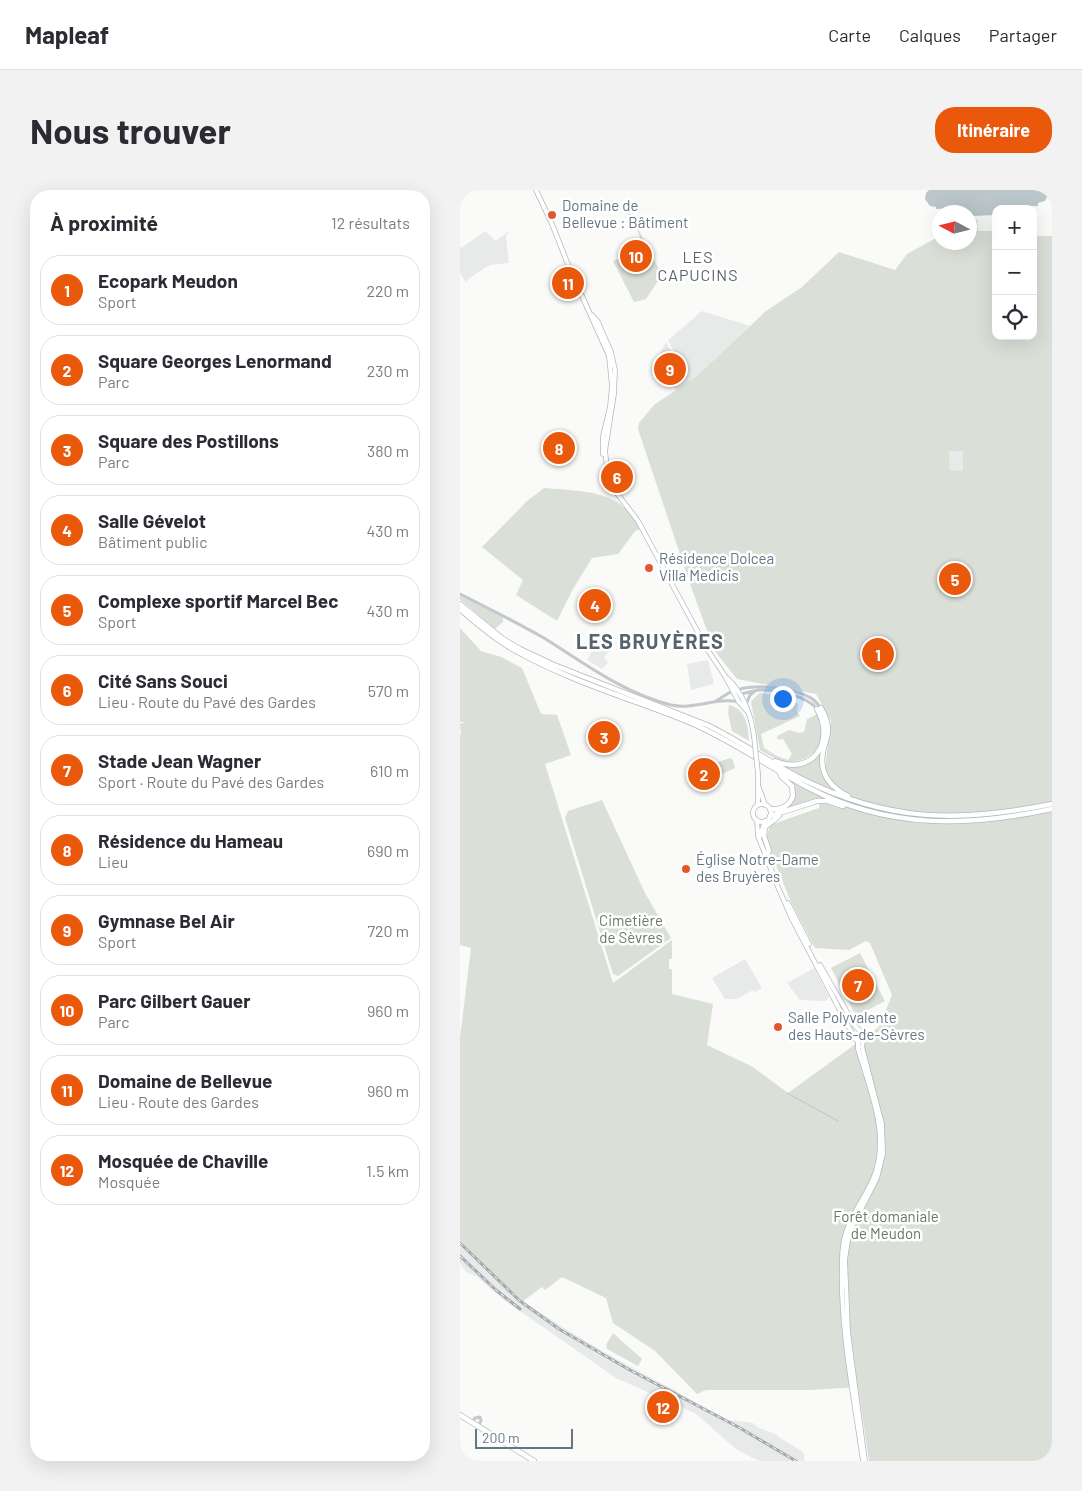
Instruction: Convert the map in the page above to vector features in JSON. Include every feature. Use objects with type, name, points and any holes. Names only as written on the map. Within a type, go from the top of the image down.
[{"type":"main road","points":[[536,190],[609,356],[612,370],[610,407],[603,436],[605,469],[609,483],[635,516],[707,649],[746,705],[752,723],[758,774],[758,805],[754,812],[759,839],[791,917],[854,1036],[860,1040],[882,1124],[884,1146],[877,1178],[852,1226],[845,1249],[848,1332],[853,1388],[864,1461]]},
{"type":"main road","points":[[597,313],[598,322],[611,352],[615,370],[614,394],[606,441],[605,469]]},
{"type":"main road","points":[[592,315],[598,322]]},
{"type":"main road","points":[[460,604],[503,639],[520,649],[554,665],[699,722],[725,734],[812,784],[857,802],[902,813],[945,816],[987,815],[1052,804]]},
{"type":"main road","points":[[460,610],[484,630],[516,652],[552,670],[689,722],[724,739],[816,791],[856,808],[902,818],[946,822],[993,820],[1052,809]]},
{"type":"main road","points":[[725,676],[733,693],[747,711]]},
{"type":"main road","points":[[733,693],[737,690]]},
{"type":"main road","points":[[733,693],[740,694]]},
{"type":"main road","points":[[759,754],[786,764],[799,764],[811,759],[819,750],[824,736],[824,723],[819,708]]},
{"type":"main road","points":[[819,708],[826,718],[828,730],[822,760],[824,774],[837,790],[857,802]]},
{"type":"main road","points":[[758,786],[765,805],[770,809],[786,807],[793,796],[792,786],[782,777],[780,772]]},
{"type":"main road","points":[[759,839],[765,821],[770,816],[820,801],[832,802],[848,808],[856,808]]},
{"type":"main road","points":[[758,805],[765,805]]},
{"type":"main road","points":[[770,809],[770,816]]},
{"type":"main road","points":[[766,856],[769,851],[764,836],[765,827],[770,821],[786,812]]},
{"type":"main road","points":[[757,820],[765,821]]},
{"type":"main road","points":[[772,870],[814,953],[855,1026],[864,1034],[860,1040]]},
{"type":"main road","points":[[854,1036],[856,1032],[860,1031]]},
{"type":"main road","points":[[460,1415],[534,1461]]},
{"type":"street","points":[[460,594],[509,618],[626,688],[671,705],[690,706],[724,701],[739,702]]},
{"type":"street","points":[[737,690],[757,687],[799,692],[814,700],[819,708]]},
{"type":"street","points":[[740,694],[766,690],[799,696],[819,708]]},
{"type":"street","points":[[746,705],[750,696],[756,691]]},
{"type":"street","points":[[714,703],[733,693]]},
{"type":"street","points":[[724,701],[733,693]]},
{"type":"street","points":[[472,1422],[475,1418],[480,1417],[481,1421],[478,1426]]},
{"type":"shaded area","points":[[929,190],[1047,190],[1048,195],[1045,201],[1038,203],[1038,206],[992,205],[992,215],[977,216],[977,205],[930,206],[925,199],[926,193]]},
{"type":"shaded area","points":[[485,231],[496,241],[509,231],[506,236],[509,263],[490,265],[468,279],[466,283],[460,273],[460,246],[461,248]]},
{"type":"shaded area","points":[[702,311],[750,326],[698,375],[676,390],[656,361],[666,342],[678,364],[680,363],[668,340]]},
{"type":"shaded area","points":[[949,450],[963,451],[963,471],[949,470]]},
{"type":"shaded area","points":[[599,639],[611,650],[604,657],[608,662],[602,669],[587,660]]},
{"type":"shaded area","points":[[708,660],[714,684],[691,690],[687,664]]},
{"type":"shaded area","points":[[745,959],[762,988],[755,992],[753,990],[737,999],[725,999],[712,978]]},
{"type":"shaded area","points":[[814,968],[829,997],[826,1001],[800,1000],[787,983]]},
{"type":"shaded area","points":[[460,1240],[523,1301],[564,1328],[728,1420],[753,1423],[757,1427],[778,1435],[803,1452],[805,1461],[759,1461],[737,1450],[695,1413],[616,1378],[504,1300],[476,1276],[466,1272],[460,1263]]},
{"type":"green space","points":[[629,211],[662,275],[646,299],[634,302],[613,261],[618,259],[632,245],[641,241],[637,229],[626,212]]},
{"type":"green space","name":"Forêt domaniale de Meudon","points":[[977,220],[978,231],[992,231],[992,340],[1037,340],[1037,236],[1052,236],[1052,1461],[869,1461],[858,1387],[810,1390],[706,1390],[697,1394],[655,1351],[613,1323],[606,1298],[562,1277],[545,1290],[542,1287],[523,1301],[460,1240],[460,1038],[471,948],[460,945],[460,724],[466,722],[460,722],[460,628],[481,651],[501,657],[522,668],[541,714],[557,715],[571,755],[545,764],[613,983],[672,940],[672,959],[669,959],[669,969],[672,969],[672,994],[713,1004],[707,1045],[753,1067],[788,1093],[879,1027],[892,995],[870,943],[866,941],[849,950],[815,948],[790,900],[766,840],[770,825],[819,808],[820,800],[785,810],[795,797],[795,790],[790,781],[821,796],[822,786],[782,766],[801,765],[822,748],[820,764],[824,776],[831,721],[816,694],[737,679],[714,650],[638,429],[639,423],[654,405],[698,375],[766,311],[802,287],[839,252],[895,270],[907,254],[932,240],[932,250],[977,250]],"holes":[[[949,451],[963,451],[963,471],[949,470]]]},
{"type":"green space","points":[[544,488],[581,491],[609,498],[624,507],[640,529],[635,531],[618,554],[592,558],[573,589],[557,621],[516,595],[523,580],[482,547],[527,501]]},
{"type":"green space","points":[[460,596],[501,616],[503,622],[495,629],[460,599]]},
{"type":"green space","points":[[760,693],[789,697],[798,704],[797,712],[800,716],[761,734],[764,748],[777,756],[788,760],[792,754],[783,739],[778,740],[777,736],[789,730],[799,733],[804,732],[807,719],[817,714],[820,716],[822,736],[819,745],[806,758],[794,762],[781,761],[760,750],[751,702]]},
{"type":"green space","points":[[729,705],[735,707],[743,714],[747,724],[749,741],[732,731],[728,713]]},
{"type":"green space","points":[[730,758],[733,760],[735,768],[716,777],[712,764]]},
{"type":"green space","points":[[711,764],[715,777],[697,786],[692,770]]},
{"type":"green space","name":"Cimetière de Sèvres","points":[[602,800],[645,893],[671,938],[618,976],[613,974],[565,818],[568,811]]},
{"type":"green space","points":[[860,953],[885,1001],[856,1016],[831,968]]},
{"type":"green space","points":[[613,1333],[642,1359],[638,1366],[607,1349],[606,1345]]},
{"type":"waterway","points":[[787,1093],[838,1121]]},
{"type":"railway","points":[[460,1243],[520,1301],[559,1329],[628,1369],[740,1428],[796,1461]]},
{"type":"railway","points":[[460,1256],[496,1290],[520,1309]]},
{"type":"place","name":"Domaine de Bellevue : Bâtiment","points":[[552,215]]},
{"type":"place","name":"Parc Gilbert Gauer","points":[[636,256]]},
{"type":"place","name":"Domaine de Bellevue","points":[[568,283]]},
{"type":"place","name":"Gymnase Bel Air","points":[[670,369]]},
{"type":"place","name":"Résidence du Hameau","points":[[559,448]]},
{"type":"place","name":"Cité Sans Souci","points":[[617,477]]},
{"type":"place","name":"Résidence Dolcea Villa Medicis","points":[[649,568]]},
{"type":"place","name":"Complexe sportif Marcel Bec","points":[[955,579]]},
{"type":"place","name":"Salle Gévelot","points":[[595,605]]},
{"type":"place","name":"Ecopark Meudon","points":[[878,654]]},
{"type":"place","name":"Square des Postillons","points":[[604,737]]},
{"type":"place","name":"Square Georges Lenormand","points":[[704,774]]},
{"type":"place","name":"Église Notre-Dame des Bruyères","points":[[686,869]]},
{"type":"place","name":"Stade Jean Wagner","points":[[858,985]]},
{"type":"place","name":"Salle Polyvalente des Hauts-de-Sèvres","points":[[778,1027]]},
{"type":"place","name":"Mosquée de Chaville","points":[[663,1407]]},
{"type":"district","name":"LES CAPUCINS","points":[[698,266]]},
{"type":"district","name":"LES BRUYÈRES","points":[[650,642]]}]
